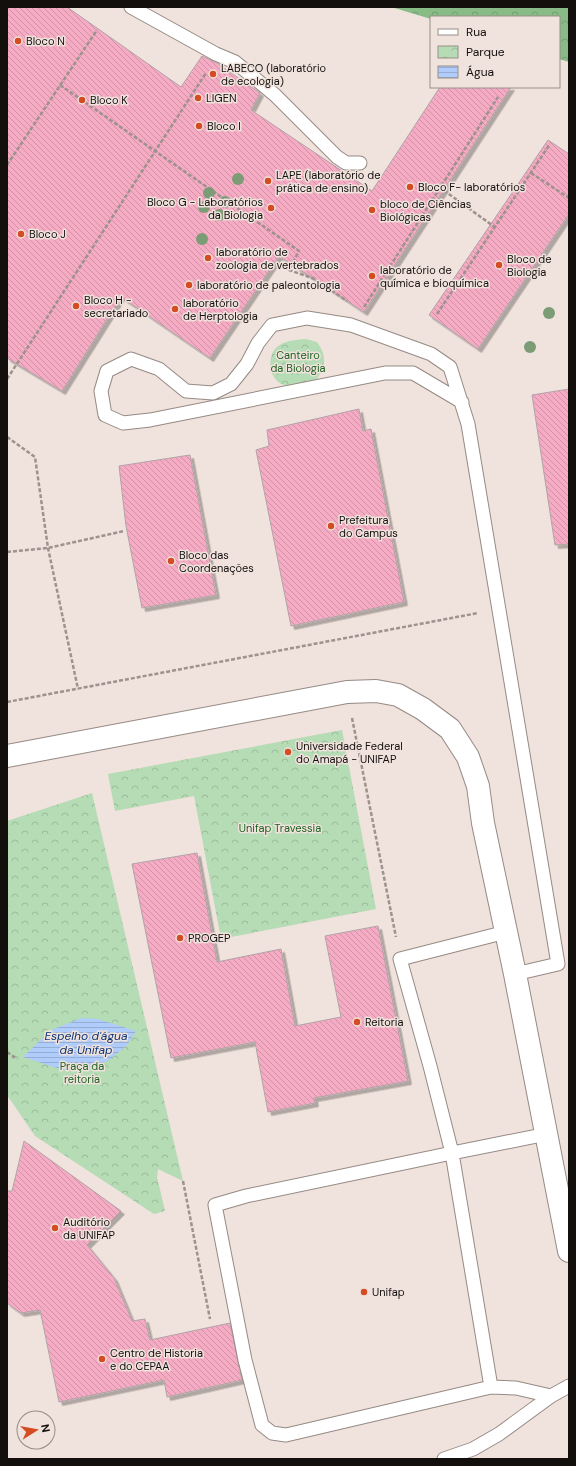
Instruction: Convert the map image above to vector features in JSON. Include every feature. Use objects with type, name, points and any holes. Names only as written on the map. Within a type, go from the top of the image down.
[{"type":"street","points":[[7,756],[347,692],[376,691],[398,695],[423,709],[450,729],[468,757],[478,786],[483,823],[515,974],[569,1251]]},
{"type":"lane","points":[[131,7],[216,54],[236,62],[275,95],[337,157],[346,163],[360,163]]},
{"type":"lane","points":[[462,402],[413,373],[385,373],[255,400],[174,414],[150,420],[123,423],[105,414],[101,391],[107,371],[131,359],[159,369],[186,391],[213,393],[231,384],[247,364],[258,343],[272,325],[307,318],[351,324],[431,354],[450,367],[462,402],[468,424],[563,963],[515,974]]},
{"type":"lane","points":[[490,1387],[452,1153],[430,1066],[400,959],[506,932]]},
{"type":"lane","points":[[547,1134],[246,1196],[215,1205],[247,1367],[262,1425],[272,1433],[286,1435],[490,1387],[516,1388],[550,1396]]},
{"type":"lane","points":[[444,1459],[473,1449],[499,1434],[550,1396],[569,1386]]},
{"type":"path","points":[[7,165],[97,30]]},
{"type":"path","points":[[7,379],[209,67]]},
{"type":"path","points":[[60,85],[299,251],[289,270],[315,279],[350,303]]},
{"type":"path","points":[[362,310],[439,187],[498,97]]},
{"type":"path","points":[[437,314],[496,228],[550,144]]},
{"type":"path","points":[[531,173],[569,198]]},
{"type":"path","points":[[439,187],[496,228]]},
{"type":"path","points":[[7,437],[35,457],[48,548],[78,689]]},
{"type":"path","points":[[7,552],[48,548],[124,531]]},
{"type":"path","points":[[7,702],[484,612]]},
{"type":"path","points":[[347,692],[400,959]]},
{"type":"path","points":[[7,1052],[17,1059]]},
{"type":"path","points":[[183,1181],[210,1319]]},
{"type":"green space","points":[[391,7],[569,7],[569,62],[560,59],[560,16],[430,16],[430,19]]},
{"type":"green space","name":"Canteiro da Biologia","points":[[306,339],[317,342],[324,356],[324,365],[317,379],[292,385],[284,385],[279,383],[272,374],[270,362],[274,351],[277,347],[284,343]]},
{"type":"green space","name":"Unifap Travessia","points":[[342,730],[376,909],[221,939],[194,796],[115,811],[108,774]]},
{"type":"green space","name":"Praça da reitoria","points":[[92,793],[183,1181],[158,1169],[157,1177],[165,1211],[154,1214],[35,1136],[7,1095],[7,821]]},
{"type":"water","name":"Espelho d'água da Unifap","points":[[82,1018],[98,1019],[136,1031],[127,1045],[108,1061],[83,1069],[63,1070],[23,1057],[51,1030]]},
{"type":"building","points":[[7,7],[67,7],[181,87],[202,56],[217,63],[260,93],[251,110],[372,191],[439,88],[510,88],[364,312],[279,256],[210,358],[121,297],[62,391],[7,358]]},
{"type":"building","name":"Bloco de Biologia","points":[[548,140],[569,154],[569,214],[478,349],[429,315]]},
{"type":"building","points":[[569,389],[569,544],[555,545],[532,395]]},
{"type":"building","name":"Prefeitura do Campus","points":[[359,409],[363,431],[371,429],[404,602],[291,626],[256,450],[269,446],[267,430]]},
{"type":"building","name":"Bloco das Coordenações","points":[[190,455],[216,595],[142,608],[126,526],[119,466]]},
{"type":"building","points":[[197,853],[217,962],[281,949],[295,1026],[341,1017],[325,936],[378,926],[408,1081],[314,1098],[315,1103],[268,1112],[255,1042],[171,1058],[132,864]]},
{"type":"building","points":[[24,1141],[121,1211],[87,1245],[114,1278],[132,1321],[145,1319],[150,1340],[230,1323],[242,1380],[167,1397],[164,1380],[59,1402],[40,1310],[21,1313],[7,1303],[7,1191],[12,1191]]},
{"type":"place","name":"Bloco N","points":[[18,41]]},
{"type":"place","name":"LABECO (laboratório de ecologia)","points":[[213,74]]},
{"type":"place","name":"LIGEN","points":[[198,98]]},
{"type":"place","name":"Bloco K","points":[[82,100]]},
{"type":"place","name":"Bloco I","points":[[199,126]]},
{"type":"place","name":"LAPE (laboratório de prática de ensino)","points":[[268,181]]},
{"type":"place","name":"Bloco F- laboratórios","points":[[410,187]]},
{"type":"place","name":"Bloco G - Laboratórios da Biologia","points":[[271,208]]},
{"type":"place","name":"bloco de Ciências Biológicas","points":[[372,210]]},
{"type":"place","name":"Bloco J","points":[[21,234]]},
{"type":"place","name":"laboratório de zoologia de vertebrados","points":[[208,258]]},
{"type":"place","name":"Bloco de Biologia","points":[[499,265]]},
{"type":"place","name":"laboratório de química e bioquímica","points":[[372,276]]},
{"type":"place","name":"laboratório de paleontologia","points":[[189,285]]},
{"type":"place","name":"Bloco H - secretariado","points":[[76,306]]},
{"type":"place","name":"laboratório de Herptologia","points":[[175,309]]},
{"type":"place","name":"Prefeitura do Campus","points":[[331,526]]},
{"type":"place","name":"Bloco das Coordenações","points":[[171,561]]},
{"type":"place","name":"Universidade Federal do Amapá - UNIFAP","points":[[288,752]]},
{"type":"place","name":"PROGEP","points":[[180,938]]},
{"type":"place","name":"Reitoria","points":[[357,1022]]},
{"type":"place","name":"Auditório da UNIFAP","points":[[55,1228]]},
{"type":"place","name":"Unifap","points":[[364,1292]]},
{"type":"place","name":"Centro de Historia e do CEPAA","points":[[102,1359]]}]
